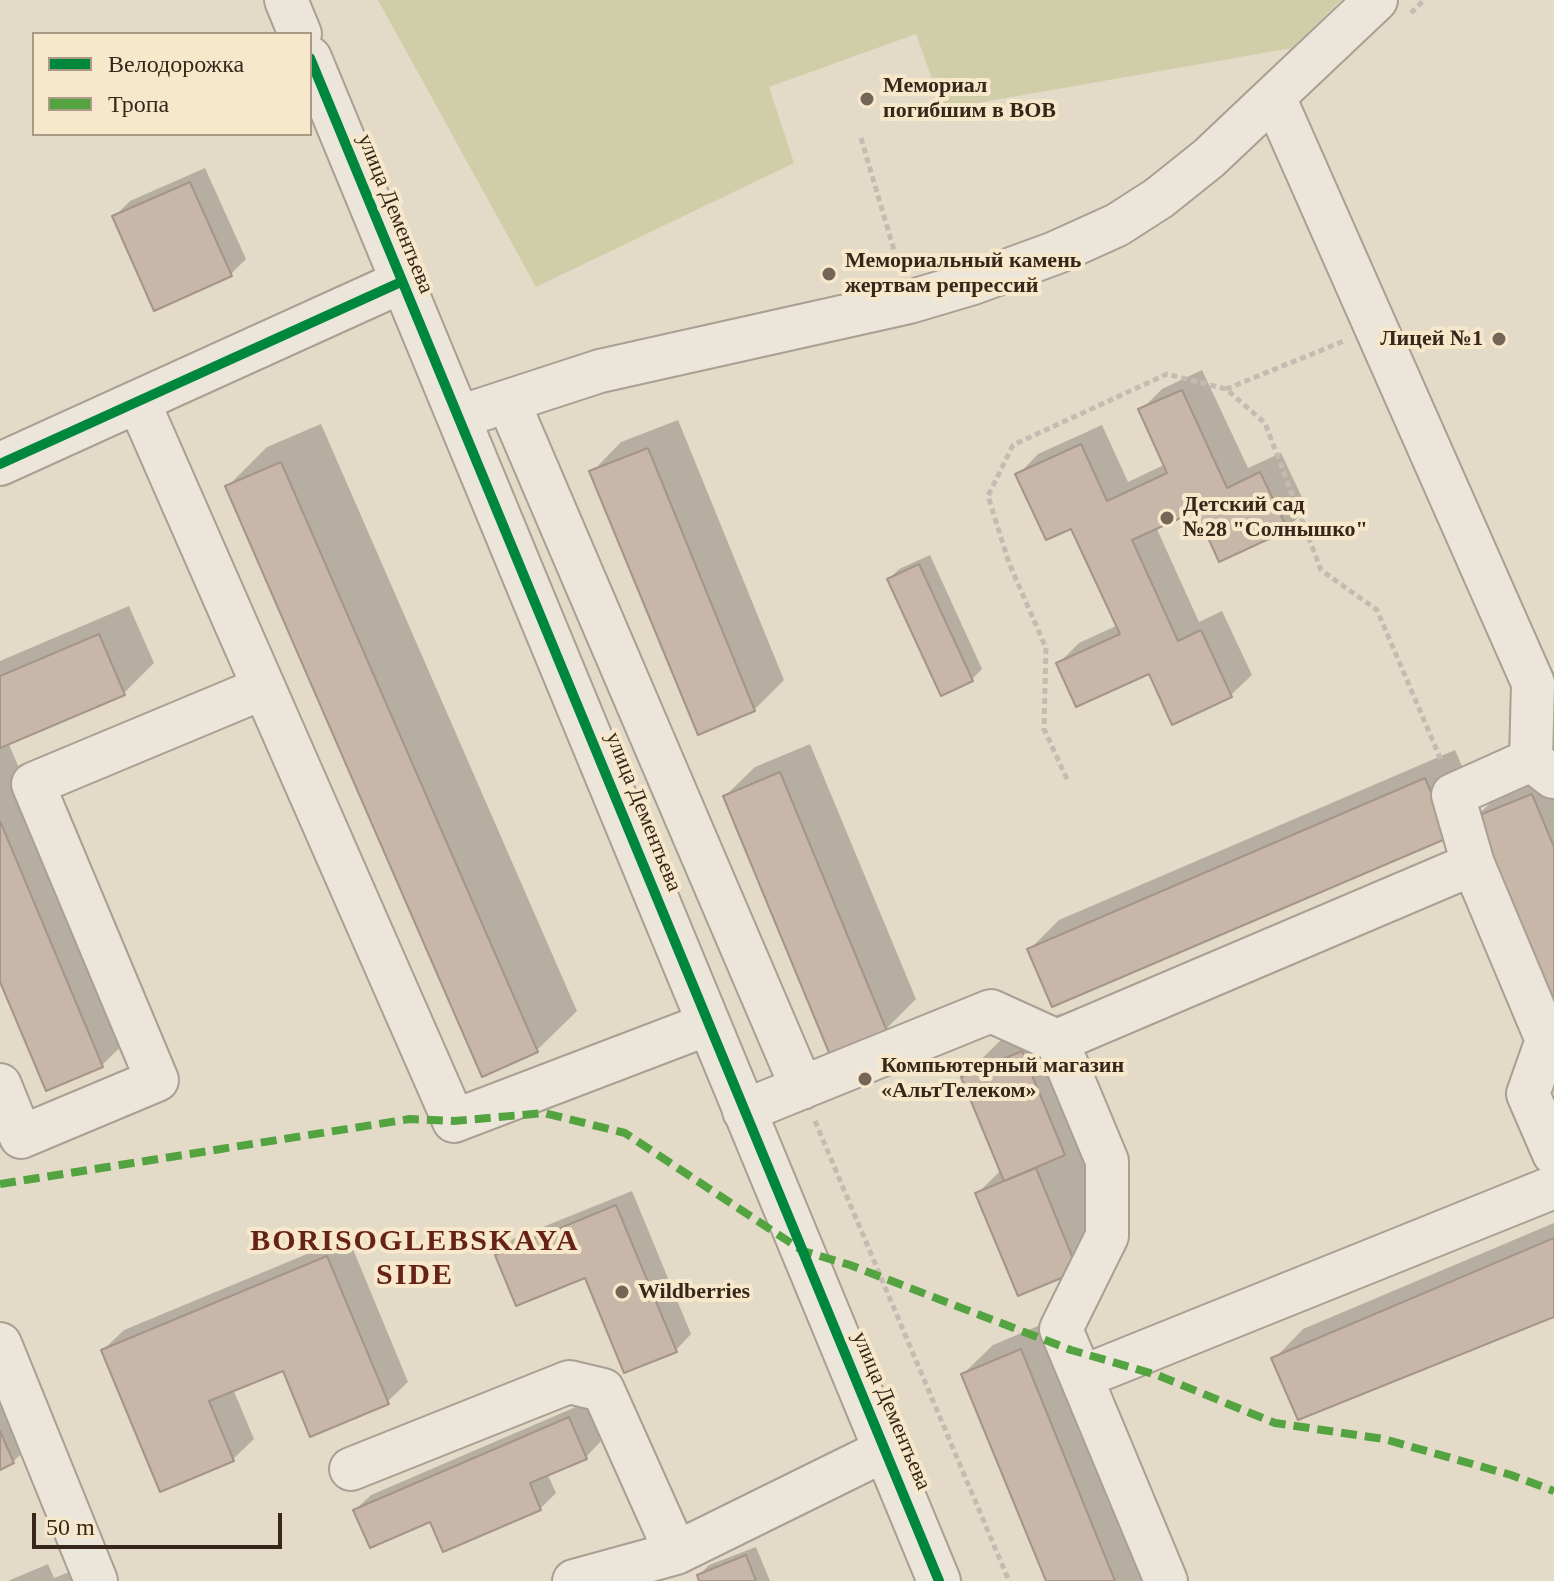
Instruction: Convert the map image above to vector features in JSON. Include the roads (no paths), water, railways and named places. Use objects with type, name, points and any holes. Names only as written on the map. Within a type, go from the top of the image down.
[{"type":"street","points":[[286,0],[299,32]]},
{"type":"street","points":[[459,417],[600,371],[909,302],[1055,253],[1117,225],[1159,198],[1209,158],[1376,0]]},
{"type":"street","name":"улица Дементьева","points":[[312,63],[939,1581]]},
{"type":"street","points":[[1274,97],[1533,683],[1543,769],[1453,795],[1473,864],[1547,1040],[1528,1094],[1554,1154]]},
{"type":"street","points":[[0,464],[401,282]]},
{"type":"street","points":[[508,401],[802,1088]]},
{"type":"street","points":[[139,403],[454,1121],[708,1024]]},
{"type":"street","points":[[0,1085],[21,1137],[157,1080],[33,784],[263,688]]},
{"type":"street","points":[[1057,1041],[1473,864]]},
{"type":"street","points":[[744,1111],[991,1011],[1057,1041],[1107,1161],[1107,1236],[1061,1329],[1166,1581]]},
{"type":"street","points":[[1082,1377],[1554,1187]]},
{"type":"street","points":[[0,1344],[96,1581]]},
{"type":"street","points":[[351,1469],[569,1382],[592,1387],[603,1390],[676,1553]]},
{"type":"street","points":[[574,1581],[676,1553],[885,1450]]},
{"type":"place","name":"Мемориал погибшим в ВОВ","points":[[867,99]]},
{"type":"place","name":"Мемориальный камень жертвам репрессий","points":[[829,274]]},
{"type":"place","name":"Лицей №1","points":[[1499,339]]},
{"type":"place","name":"Детский сад №28 \"Солнышко\"","points":[[1167,518]]},
{"type":"place","name":"Компьютерный магазин «АльтТелеком»","points":[[865,1079]]},
{"type":"place","name":"Wildberries","points":[[622,1292]]},
{"type":"district","name":"BORISOGLEBSKAYA SIDE","points":[[415,1259]]}]
